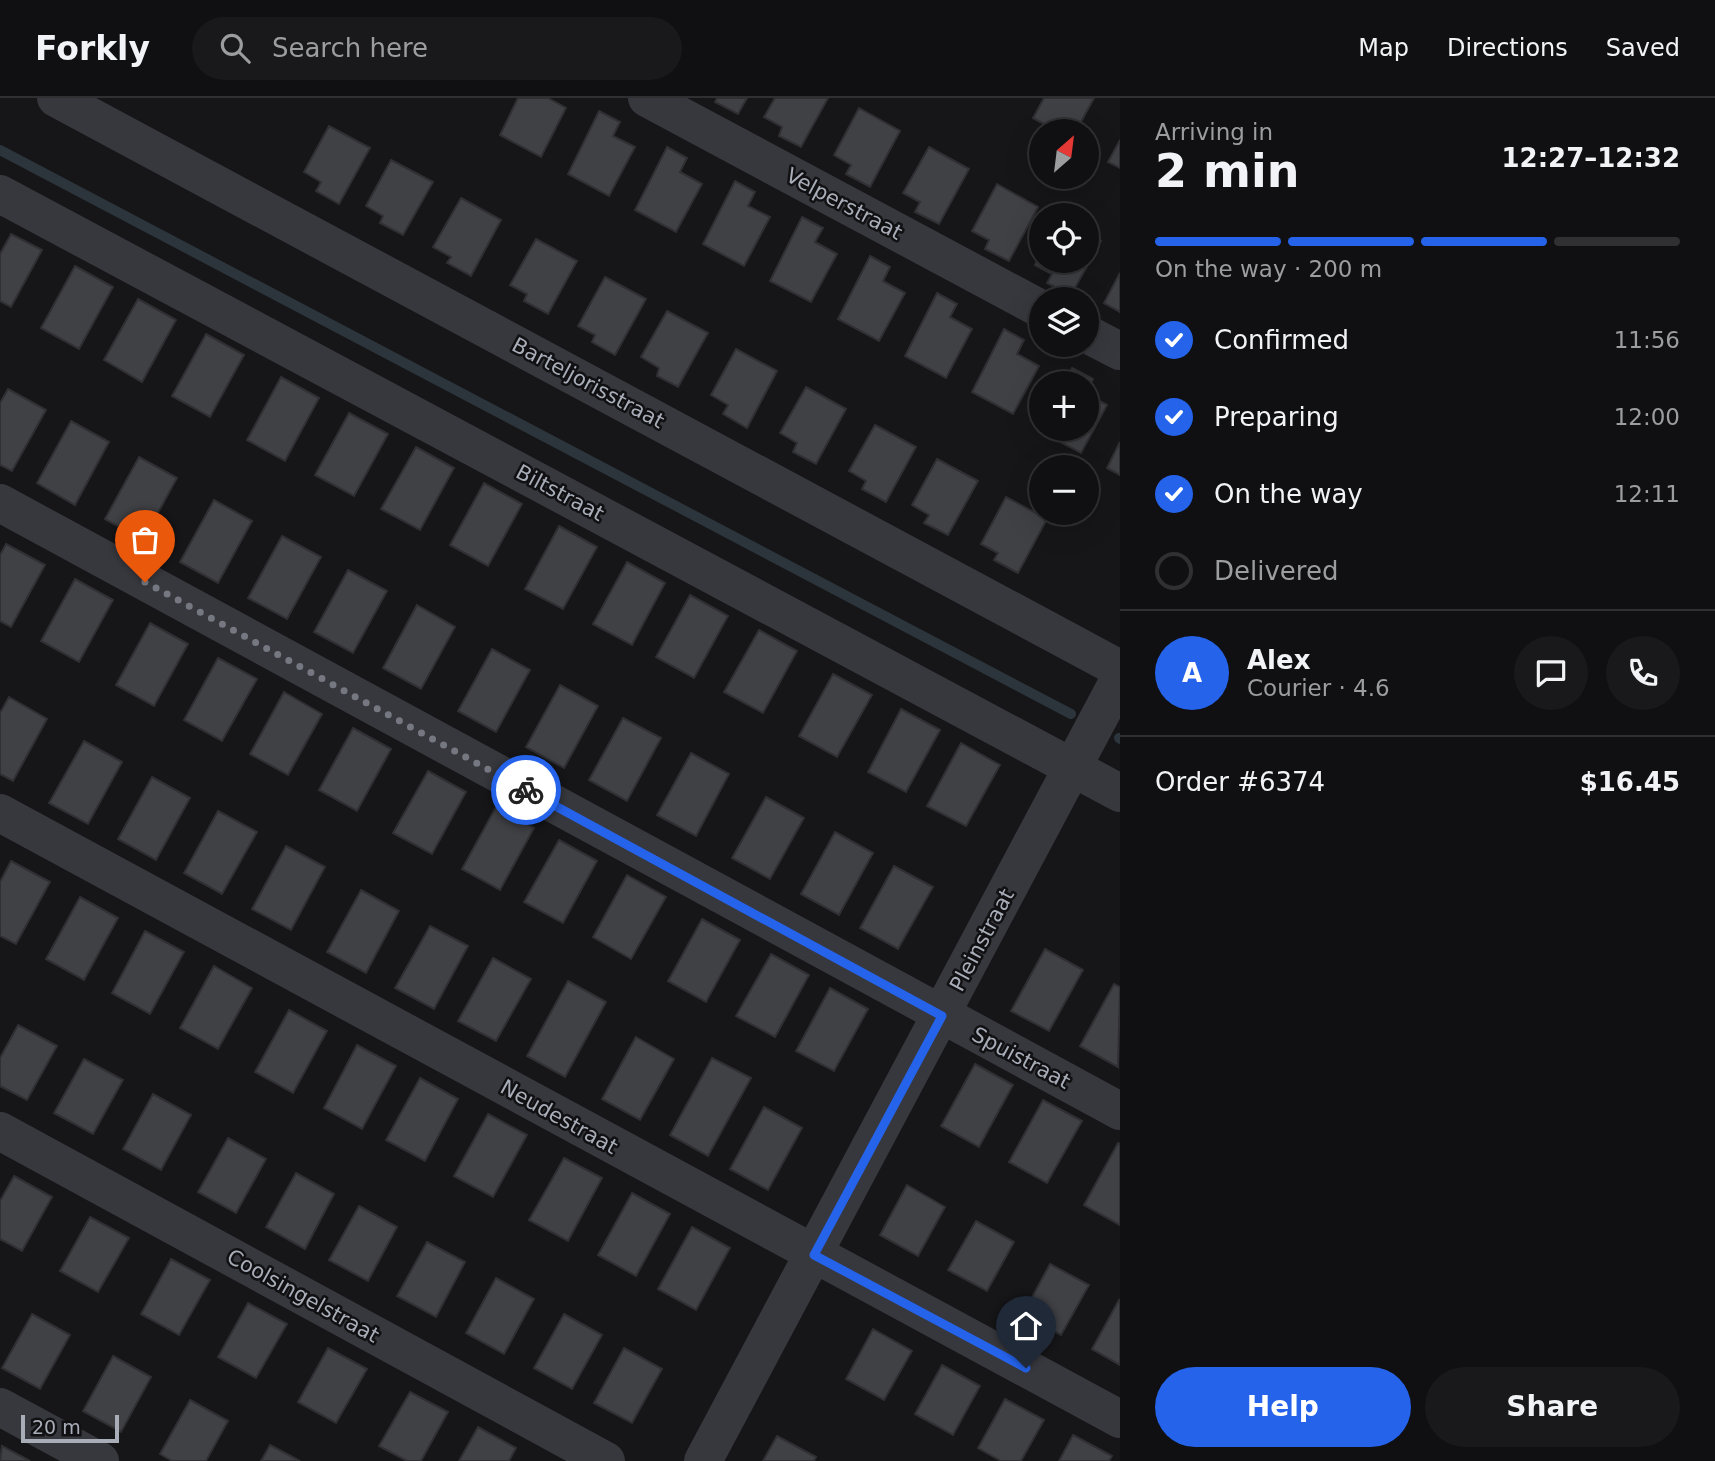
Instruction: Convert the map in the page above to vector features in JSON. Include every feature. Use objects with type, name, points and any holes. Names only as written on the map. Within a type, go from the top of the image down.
[{"type":"street","name":"Barteljorisstraat","points":[[56,98],[1120,669]]},
{"type":"street","name":"Velperstraat","points":[[647,98],[1029,303]]},
{"type":"street","name":"Biltstraat","points":[[0,194],[1120,793]]},
{"type":"street","points":[[1099,340],[1120,351]]},
{"type":"street","name":"Spuistraat","points":[[0,502],[1120,1111]]},
{"type":"street","name":"Pleinstraat","points":[[704,1461],[1120,678]]},
{"type":"street","name":"Neudestraat","points":[[0,813],[1120,1419]]},
{"type":"street","name":"Coolsingelstraat","points":[[0,1131],[606,1461]]},
{"type":"street","points":[[0,1407],[100,1461]]},
{"type":"building","points":[[518,98],[548,98],[566,108],[541,157],[500,135]]},
{"type":"building","points":[[717,98],[747,98],[738,114],[715,102]]},
{"type":"building","points":[[775,98],[828,98],[801,147],[779,136],[782,127],[764,117]]},
{"type":"building","points":[[1044,98],[1094,98],[1083,119],[1033,118]]},
{"type":"building","points":[[859,108],[900,131],[870,187],[846,174],[851,165],[834,155]]},
{"type":"building","points":[[599,111],[620,122],[613,136],[635,147],[609,196],[568,174]]},
{"type":"building","points":[[329,126],[370,148],[339,204],[316,191],[321,182],[304,172]]},
{"type":"building","points":[[1120,140],[1120,168],[1108,162]]},
{"type":"building","points":[[667,147],[687,158],[680,172],[702,184],[676,232],[635,210]]},
{"type":"building","points":[[929,147],[969,169],[939,224],[915,212],[920,202],[903,193]]},
{"type":"building","points":[[391,160],[433,182],[403,235],[380,223],[383,216],[366,206]]},
{"type":"building","points":[[735,181],[755,192],[748,206],[770,217],[744,266],[703,244]]},
{"type":"building","points":[[997,184],[1031,203],[1029,224],[1009,261],[985,249],[989,240],[972,231]]},
{"type":"building","points":[[461,198],[501,220],[471,276],[447,263],[451,257],[433,247]]},
{"type":"building","points":[[802,217],[823,228],[815,242],[837,254],[811,302],[770,281]]},
{"type":"building","points":[[11,234],[42,250],[11,307],[0,301],[0,254]]},
{"type":"building","points":[[536,239],[577,261],[548,314],[524,301],[527,294],[510,285]]},
{"type":"building","points":[[870,256],[890,267],[883,281],[905,293],[879,341],[838,319]]},
{"type":"building","points":[[75,266],[113,287],[79,349],[41,328]]},
{"type":"building","points":[[1050,273],[1083,273],[1075,287],[1055,287],[1047,283],[1052,274]]},
{"type":"building","points":[[1120,273],[1120,312],[1104,303]]},
{"type":"building","points":[[605,277],[646,299],[615,355],[592,342],[595,335],[578,326]]},
{"type":"building","points":[[937,293],[957,304],[950,317],[972,329],[946,378],[905,356]]},
{"type":"building","points":[[138,299],[176,320],[142,382],[104,360]]},
{"type":"building","points":[[667,311],[708,333],[678,387],[657,376],[659,368],[641,357]]},
{"type":"building","points":[[1004,329],[1024,340],[1017,354],[1039,366],[1036,371],[1029,371],[1029,384],[1013,414],[972,392]]},
{"type":"building","points":[[206,334],[244,355],[210,417],[172,396]]},
{"type":"building","points":[[736,349],[777,371],[747,428],[723,414],[728,405],[711,395]]},
{"type":"building","points":[[281,377],[319,398],[285,461],[247,440]]},
{"type":"building","points":[[806,387],[846,409],[816,464],[793,452],[797,443],[780,433]]},
{"type":"building","points":[[8,389],[46,410],[12,471],[0,465],[0,403]]},
{"type":"building","points":[[1099,401],[1107,405],[1099,420]]},
{"type":"building","points":[[349,413],[388,434],[354,496],[315,475]]},
{"type":"building","points":[[71,421],[109,442],[75,505],[37,483]]},
{"type":"building","points":[[875,425],[916,447],[886,502],[862,489],[866,481],[849,471]]},
{"type":"building","points":[[1059,441],[1088,441],[1081,453]]},
{"type":"building","points":[[1120,442],[1120,475],[1107,468]]},
{"type":"building","points":[[416,447],[454,468],[420,530],[381,509]]},
{"type":"building","points":[[139,457],[177,478],[143,540],[105,519]]},
{"type":"building","points":[[937,459],[978,481],[948,535],[924,523],[929,515],[912,505]]},
{"type":"building","points":[[484,483],[522,504],[488,566],[450,545]]},
{"type":"building","points":[[1006,497],[1029,509],[1029,525],[1044,525],[1018,573],[994,560],[998,553],[981,544]]},
{"type":"building","points":[[214,500],[252,521],[218,583],[180,562]]},
{"type":"building","points":[[559,526],[597,547],[563,609],[525,589]]},
{"type":"building","points":[[282,536],[321,557],[287,619],[248,598]]},
{"type":"building","points":[[6,544],[45,565],[11,627],[0,621],[0,555]]},
{"type":"building","points":[[627,562],[665,583],[632,645],[593,624]]},
{"type":"building","points":[[348,570],[387,591],[353,653],[314,632]]},
{"type":"building","points":[[75,579],[113,600],[79,662],[41,641]]},
{"type":"building","points":[[690,595],[728,616],[694,678],[656,657]]},
{"type":"building","points":[[417,605],[455,627],[421,689],[383,668]]},
{"type":"building","points":[[150,623],[188,644],[154,706],[116,685]]},
{"type":"building","points":[[759,630],[797,651],[763,713],[724,692]]},
{"type":"building","points":[[492,649],[530,670],[496,732],[458,711]]},
{"type":"building","points":[[218,658],[257,679],[222,741],[184,720]]},
{"type":"building","points":[[833,674],[872,695],[837,757],[799,736]]},
{"type":"building","points":[[560,685],[598,706],[564,768],[526,747]]},
{"type":"building","points":[[284,692],[322,714],[288,775],[250,754]]},
{"type":"building","points":[[9,697],[47,719],[13,781],[0,774],[0,713]]},
{"type":"building","points":[[901,709],[940,730],[906,792],[868,772]]},
{"type":"building","points":[[623,718],[661,738],[627,801],[589,780]]},
{"type":"building","points":[[353,728],[391,749],[357,811],[319,790]]},
{"type":"building","points":[[84,741],[122,762],[88,824],[49,803]]},
{"type":"building","points":[[961,743],[1000,765],[966,826],[927,806]]},
{"type":"building","points":[[691,753],[729,774],[696,836],[657,815]]},
{"type":"building","points":[[428,771],[466,792],[432,854],[393,833]]},
{"type":"building","points":[[152,777],[190,798],[156,860],[118,839]]},
{"type":"building","points":[[766,797],[804,818],[770,879],[732,858]]},
{"type":"building","points":[[496,807],[534,828],[500,890],[462,869]]},
{"type":"building","points":[[218,811],[257,832],[222,894],[184,873]]},
{"type":"building","points":[[835,832],[873,853],[839,915],[801,894]]},
{"type":"building","points":[[559,840],[597,861],[563,923],[524,902]]},
{"type":"building","points":[[286,846],[325,867],[291,930],[252,909]]},
{"type":"building","points":[[11,861],[50,882],[16,944],[0,936],[0,882]]},
{"type":"building","points":[[894,866],[933,887],[898,949],[860,928]]},
{"type":"building","points":[[627,875],[666,897],[631,959],[593,937]]},
{"type":"building","points":[[361,890],[399,911],[366,973],[327,952]]},
{"type":"building","points":[[80,897],[118,918],[84,980],[46,959]]},
{"type":"building","points":[[702,919],[740,940],[706,1002],[668,981]]},
{"type":"building","points":[[430,926],[468,946],[434,1009],[395,988]]},
{"type":"building","points":[[145,931],[184,952],[150,1014],[112,993]]},
{"type":"building","points":[[1045,949],[1083,970],[1049,1031],[1011,1011]]},
{"type":"building","points":[[771,954],[809,975],[775,1037],[736,1016]]},
{"type":"building","points":[[493,958],[531,979],[496,1041],[458,1021]]},
{"type":"building","points":[[214,966],[252,988],[218,1049],[180,1028]]},
{"type":"building","points":[[568,981],[606,1002],[565,1077],[527,1056]]},
{"type":"building","points":[[1114,984],[1120,987],[1118,1067],[1080,1046]]},
{"type":"building","points":[[830,988],[868,1009],[834,1071],[796,1051]]},
{"type":"building","points":[[289,1010],[327,1031],[293,1093],[255,1072]]},
{"type":"building","points":[[18,1025],[57,1046],[27,1100],[0,1086],[0,1058]]},
{"type":"building","points":[[636,1037],[674,1059],[640,1120],[602,1099]]},
{"type":"building","points":[[357,1045],[396,1066],[362,1129],[324,1108]]},
{"type":"building","points":[[712,1058],[751,1078],[708,1156],[670,1135]]},
{"type":"building","points":[[84,1059],[123,1080],[93,1134],[54,1113]]},
{"type":"building","points":[[975,1064],[1013,1085],[979,1147],[941,1126]]},
{"type":"building","points":[[420,1078],[458,1099],[425,1161],[386,1140]]},
{"type":"building","points":[[153,1094],[191,1115],[161,1170],[123,1149]]},
{"type":"building","points":[[1043,1100],[1082,1121],[1047,1183],[1009,1162]]},
{"type":"building","points":[[764,1107],[802,1128],[768,1190],[730,1169]]},
{"type":"building","points":[[488,1114],[527,1135],[493,1197],[454,1176]]},
{"type":"building","points":[[228,1138],[266,1159],[236,1213],[198,1192]]},
{"type":"building","points":[[1118,1143],[1120,1144],[1120,1225],[1084,1205]]},
{"type":"building","points":[[564,1158],[602,1178],[568,1241],[529,1220]]},
{"type":"building","points":[[296,1173],[334,1194],[305,1249],[266,1227]]},
{"type":"building","points":[[14,1176],[52,1197],[22,1251],[0,1239],[0,1201]]},
{"type":"building","points":[[907,1185],[945,1207],[918,1256],[880,1235]]},
{"type":"building","points":[[632,1193],[670,1214],[636,1276],[598,1255]]},
{"type":"building","points":[[359,1206],[397,1227],[368,1281],[329,1260]]},
{"type":"building","points":[[90,1217],[129,1238],[98,1292],[60,1271]]},
{"type":"building","points":[[976,1221],[1014,1242],[987,1291],[948,1270]]},
{"type":"building","points":[[692,1227],[730,1248],[696,1310],[658,1289]]},
{"type":"building","points":[[427,1242],[465,1262],[436,1317],[397,1296]]},
{"type":"building","points":[[171,1259],[210,1280],[179,1335],[141,1314]]},
{"type":"building","points":[[1050,1264],[1089,1285],[1061,1335],[1023,1314]]},
{"type":"building","points":[[496,1278],[534,1299],[504,1354],[466,1333]]},
{"type":"building","points":[[1120,1301],[1120,1365],[1092,1349]]},
{"type":"building","points":[[248,1303],[287,1324],[256,1378],[218,1357]]},
{"type":"building","points":[[32,1314],[70,1335],[40,1389],[2,1368]]},
{"type":"building","points":[[564,1314],[602,1335],[572,1389],[534,1368]]},
{"type":"building","points":[[873,1329],[912,1351],[884,1400],[846,1379]]},
{"type":"building","points":[[328,1348],[367,1369],[336,1423],[298,1402]]},
{"type":"building","points":[[624,1348],[662,1369],[632,1423],[594,1403]]},
{"type":"building","points":[[113,1356],[151,1377],[121,1432],[83,1411]]},
{"type":"building","points":[[942,1365],[980,1386],[953,1435],[915,1414]]},
{"type":"building","points":[[410,1392],[448,1412],[421,1461],[407,1461],[379,1446]]},
{"type":"building","points":[[1005,1399],[1044,1420],[1021,1461],[1001,1461],[978,1448]]},
{"type":"building","points":[[190,1400],[228,1421],[206,1461],[172,1461],[160,1454]]},
{"type":"building","points":[[478,1427],[516,1448],[509,1461],[459,1461]]},
{"type":"building","points":[[1073,1435],[1112,1456],[1109,1461],[1059,1461]]},
{"type":"building","points":[[777,1436],[816,1457],[814,1461],[763,1461]]},
{"type":"building","points":[[270,1445],[300,1461],[261,1461]]},
{"type":"building","points":[[2,1446],[30,1461],[0,1461]]},
{"type":"waterway","points":[[0,150],[1071,714]]},
{"type":"way so far","points":[[145,582],[526,790]]},
{"type":"route","points":[[526,790],[942,1016],[814,1255],[1026,1368]]}]
